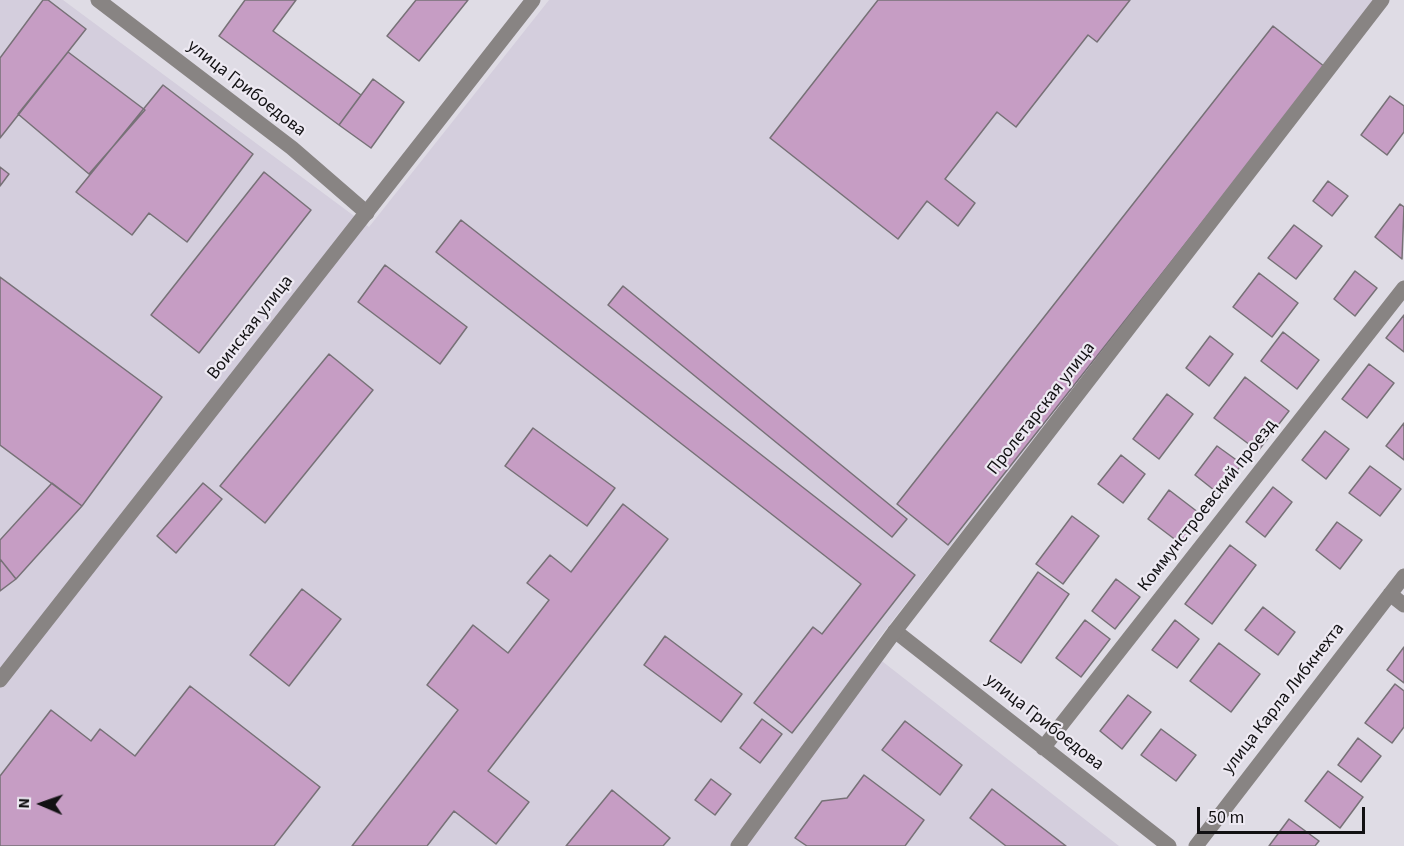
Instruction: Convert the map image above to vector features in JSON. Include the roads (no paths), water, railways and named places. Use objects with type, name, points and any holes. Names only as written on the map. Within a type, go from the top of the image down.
[{"type":"street","name":"улица Грибоедова","points":[[98,0],[292,148],[367,213]]},
{"type":"street","name":"Воинская улица","points":[[0,680],[533,0]]},
{"type":"street","name":"Пролетарская улица","points":[[738,846],[895,631],[1382,0]]},
{"type":"street","name":"Коммунстроевский проезд","points":[[1043,748],[1404,288]]},
{"type":"street","name":"улица Карла Либкнехта","points":[[1196,846],[1404,576]]},
{"type":"street","points":[[1390,594],[1404,605]]},
{"type":"street","name":"улица Грибоедова","points":[[895,631],[1169,846]]}]
